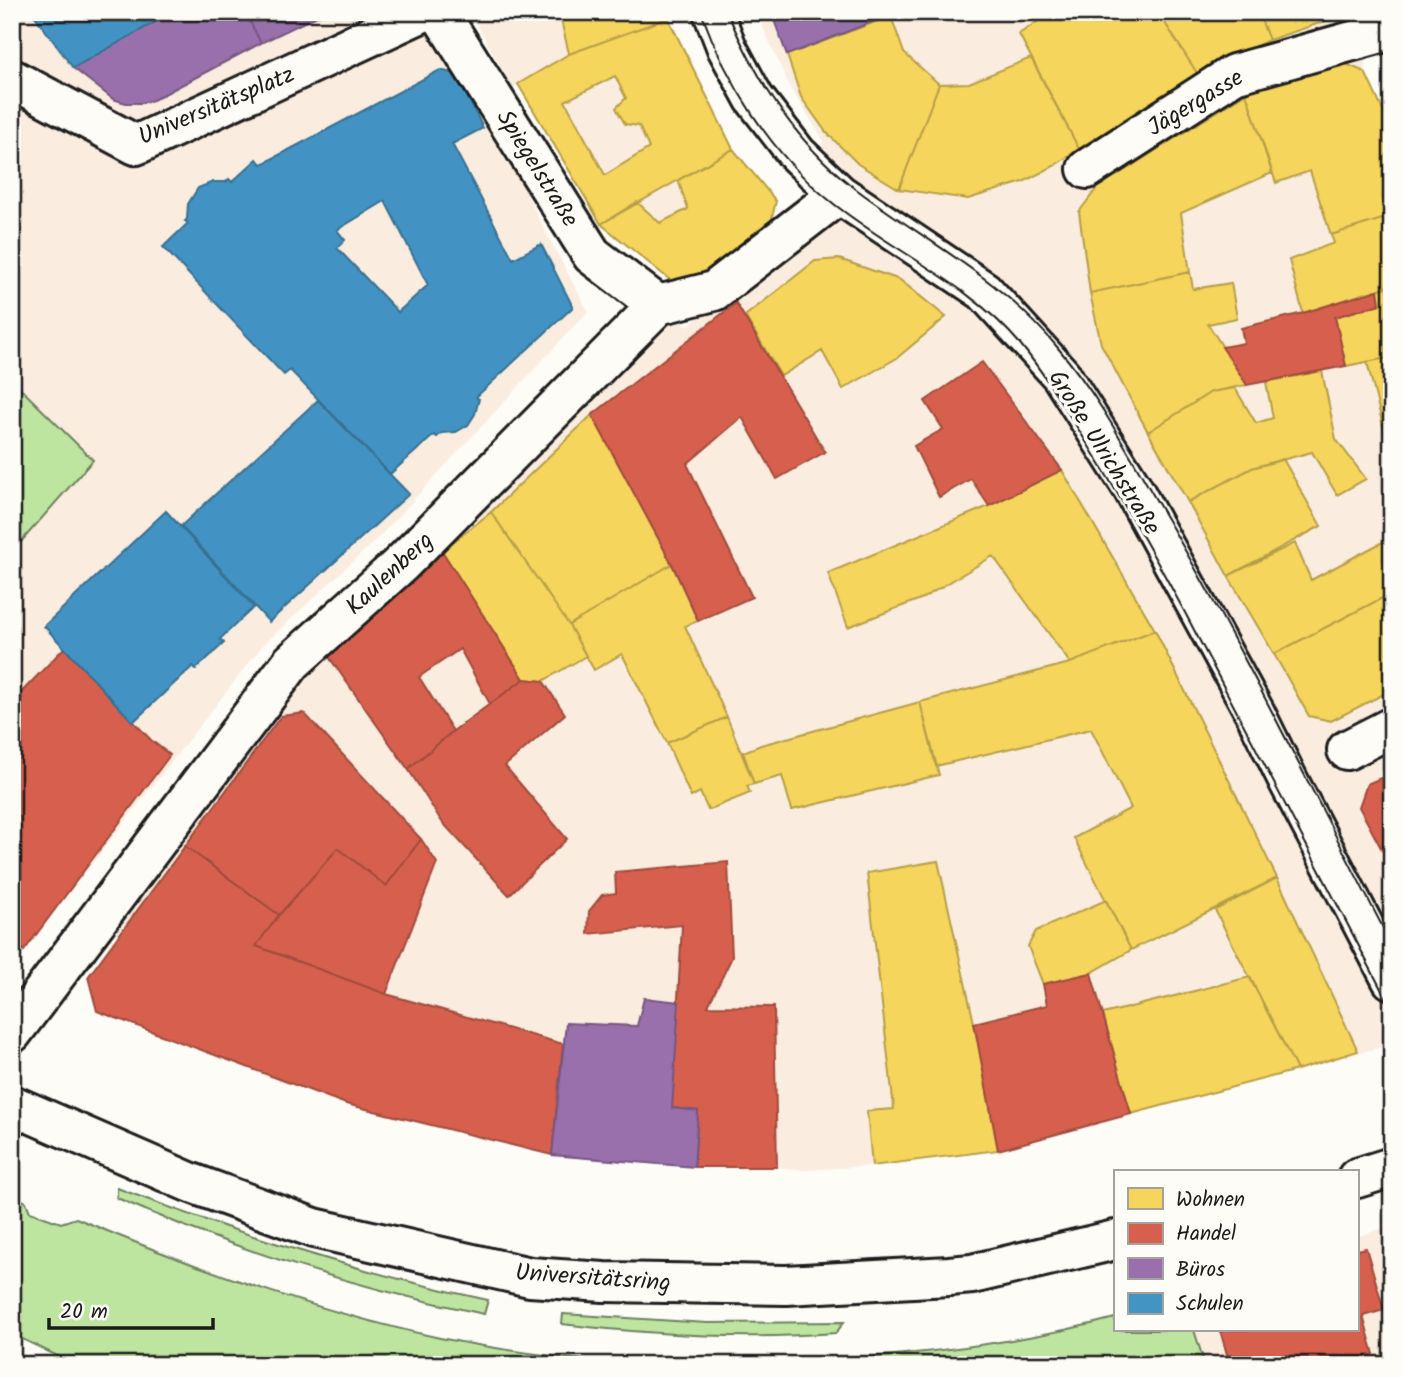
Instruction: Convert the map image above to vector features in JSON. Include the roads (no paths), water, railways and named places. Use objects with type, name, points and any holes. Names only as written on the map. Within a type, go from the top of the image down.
[{"type":"street","name":"Universitätsplatz","points":[[12,79],[136,145],[423,12]]},
{"type":"street","name":"Spiegelstraße","points":[[439,12],[592,255],[658,305]]},
{"type":"street","name":"Große Ulrichstraße","points":[[713,12],[727,48],[754,98],[797,154],[839,194],[984,292],[1062,375],[1145,511],[1254,711],[1392,979]]},
{"type":"street","name":"Jägergasse","points":[[1087,169],[1234,74],[1392,30]]},
{"type":"street","points":[[658,305],[713,291],[839,194]]},
{"type":"street","name":"Kaulenberg","points":[[12,1033],[292,662],[401,564],[658,305]]},
{"type":"street","points":[[1347,750],[1392,727]]},
{"type":"street","name":"Universitätsring","points":[[12,1105],[189,1182],[314,1228],[530,1277],[604,1282],[786,1285],[949,1276],[972,1274],[1114,1240]]},
{"type":"street","points":[[1358,1178],[1392,1167]]},
{"type":"tram line","points":[[701,12],[737,90],[769,138],[788,160],[829,200],[978,303],[1021,345],[1040,370],[1105,472],[1162,571],[1392,1010]]},
{"type":"tram line","points":[[727,12],[764,84],[812,149],[852,186],[1011,300],[1073,366],[1124,444],[1220,613],[1392,945]]}]
